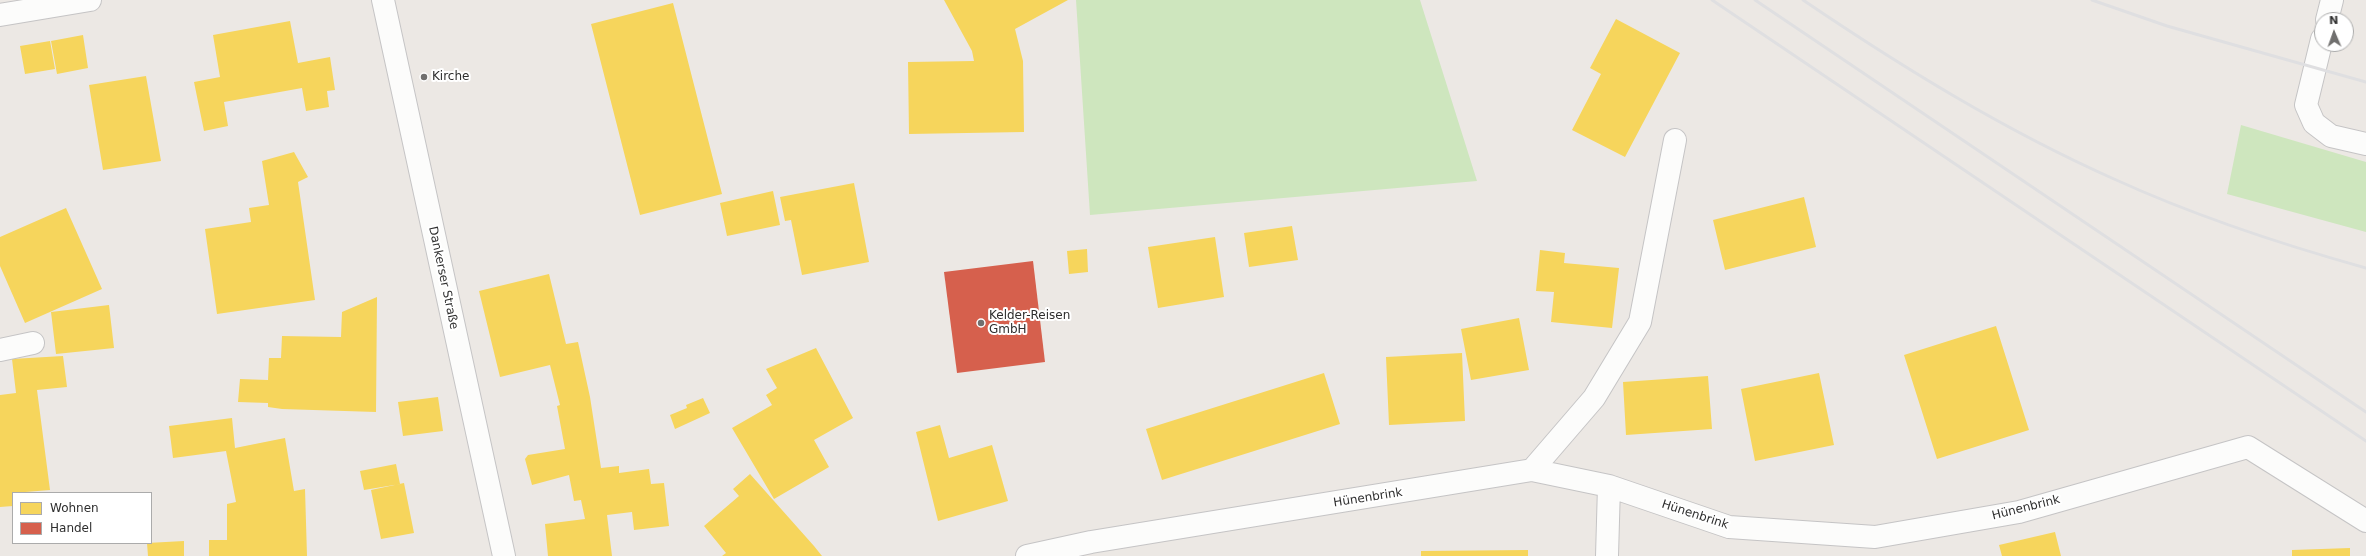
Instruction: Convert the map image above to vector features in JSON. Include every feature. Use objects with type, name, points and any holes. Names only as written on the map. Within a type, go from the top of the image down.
[{"type":"street","points":[[0,15],[90,0]]},
{"type":"street","name":"Dankerser Straße","points":[[383,0],[504,556]]},
{"type":"street","points":[[2329,12],[2332,0]]},
{"type":"street","points":[[2319,52],[2306,105],[2314,123],[2331,136],[2366,144]]},
{"type":"street","points":[[1532,470],[1594,398],[1640,322],[1675,140]]},
{"type":"street","points":[[0,350],[33,343]]},
{"type":"street","name":"Hünenbrink","points":[[1027,556],[1090,542],[1532,470],[1608,486],[1729,527],[1875,537],[2019,512],[2248,447],[2366,521]]},
{"type":"street","points":[[1607,556],[1608,486]]},
{"type":"green space","points":[[1076,0],[1420,0],[1477,181],[1090,215]]},
{"type":"green space","points":[[2241,125],[2366,162],[2366,232],[2227,194]]},
{"type":"building: Wohnen","points":[[944,0],[1068,0],[1015,29],[1023,61],[1024,132],[909,134],[908,62],[974,61],[972,51]]},
{"type":"building: Wohnen","points":[[673,3],[722,194],[640,215],[591,24]]},
{"type":"building: Wohnen","points":[[1616,19],[1680,53],[1625,157],[1572,130],[1601,74],[1590,68]]},
{"type":"building: Wohnen","points":[[290,21],[298,63],[330,57],[335,90],[327,91],[329,107],[306,111],[302,88],[224,102],[228,126],[204,131],[194,82],[220,77],[213,35]]},
{"type":"building: Wohnen","points":[[83,35],[88,68],[57,74],[51,41]]},
{"type":"building: Wohnen","points":[[50,41],[55,69],[25,74],[20,46]]},
{"type":"building: Wohnen","points":[[146,76],[161,161],[103,170],[89,85]]},
{"type":"building: Wohnen","points":[[294,152],[308,177],[298,182],[315,300],[217,314],[205,229],[251,222],[249,208],[269,205],[262,161]]},
{"type":"building: Wohnen","points":[[854,183],[869,262],[802,275],[791,220],[785,221],[780,197]]},
{"type":"building: Wohnen","points":[[773,191],[780,225],[727,236],[720,203]]},
{"type":"building: Wohnen","points":[[1804,197],[1816,247],[1725,270],[1713,220]]},
{"type":"building: Wohnen","points":[[66,208],[102,289],[25,323],[0,266],[0,237]]},
{"type":"building: Wohnen","points":[[1292,226],[1298,260],[1249,267],[1244,233]]},
{"type":"building: Wohnen","points":[[1215,237],[1224,297],[1158,308],[1148,247]]},
{"type":"building: Wohnen","points":[[1087,249],[1088,272],[1069,274],[1067,251]]},
{"type":"building: Wohnen","points":[[1540,250],[1565,253],[1564,263],[1619,268],[1612,328],[1551,322],[1554,292],[1536,291]]},
{"type":"building: Wohnen","points":[[549,274],[566,344],[578,342],[590,397],[601,468],[619,466],[619,473],[649,469],[651,484],[664,483],[669,526],[634,530],[632,512],[607,515],[612,556],[548,556],[545,524],[585,519],[581,500],[574,501],[569,475],[532,485],[525,459],[528,455],[565,449],[557,406],[560,405],[550,365],[500,377],[479,291]]},
{"type":"building: Wohnen","points":[[377,297],[376,412],[282,409],[268,407],[268,403],[238,402],[240,379],[268,380],[269,358],[281,358],[282,336],[341,337],[342,312]]},
{"type":"building: Wohnen","points":[[109,305],[114,348],[56,354],[51,312]]},
{"type":"building: Wohnen","points":[[1519,318],[1529,370],[1471,380],[1461,329]]},
{"type":"building: Wohnen","points":[[1996,326],[2029,430],[1937,459],[1904,355]]},
{"type":"building: Wohnen","points":[[816,348],[853,418],[814,440],[829,467],[774,499],[732,428],[772,405],[766,395],[777,388],[766,369]]},
{"type":"building: Wohnen","points":[[1462,353],[1465,421],[1389,425],[1386,357]]},
{"type":"building: Wohnen","points":[[63,356],[67,387],[37,390],[50,490],[12,492],[12,506],[0,507],[0,395],[16,393],[12,359]]},
{"type":"building: Wohnen","points":[[1324,373],[1340,424],[1162,480],[1146,429]]},
{"type":"building: Wohnen","points":[[1819,373],[1834,445],[1755,461],[1741,389]]},
{"type":"building: Wohnen","points":[[1708,376],[1712,429],[1626,435],[1623,382]]},
{"type":"building: Wohnen","points":[[438,397],[443,431],[403,436],[398,402]]},
{"type":"building: Wohnen","points":[[703,398],[710,413],[675,429],[670,415],[687,408],[686,405]]},
{"type":"building: Wohnen","points":[[232,418],[235,448],[285,438],[294,491],[305,489],[307,556],[209,556],[209,540],[227,540],[227,504],[236,502],[226,451],[173,458],[169,426]]},
{"type":"building: Wohnen","points":[[940,425],[949,458],[992,445],[1008,501],[938,521],[916,432]]},
{"type":"building: Wohnen","points":[[396,464],[400,484],[364,490],[360,471]]},
{"type":"building: Wohnen","points":[[750,474],[822,556],[722,556],[726,553],[704,526],[739,496],[733,489]]},
{"type":"building: Wohnen","points":[[404,483],[414,533],[381,539],[371,490]]},
{"type":"building: Wohnen","points":[[2055,532],[2061,556],[2002,556],[1999,545]]},
{"type":"building: Wohnen","points":[[184,541],[184,556],[148,556],[147,544],[152,544],[152,543]]},
{"type":"building: Wohnen","points":[[2350,548],[2350,556],[2292,556],[2292,550]]},
{"type":"building: Wohnen","points":[[1528,550],[1528,556],[1421,556],[1421,551]]},
{"type":"building: Handel","points":[[1033,261],[1045,362],[957,373],[944,272]]},
{"type":"railway","points":[[1712,0],[2366,441]]},
{"type":"railway","points":[[1755,0],[2366,412]]},
{"type":"railway","points":[[1803,0],[1954,96],[2033,140],[2073,160],[2175,205],[2207,217],[2270,239],[2366,268]]},
{"type":"railway","points":[[2092,0],[2167,26],[2366,82]]},
{"type":"place","name":"Kirche","points":[[424,77]]},
{"type":"place","name":"Kelder-Reisen GmbH","points":[[981,323]]}]
